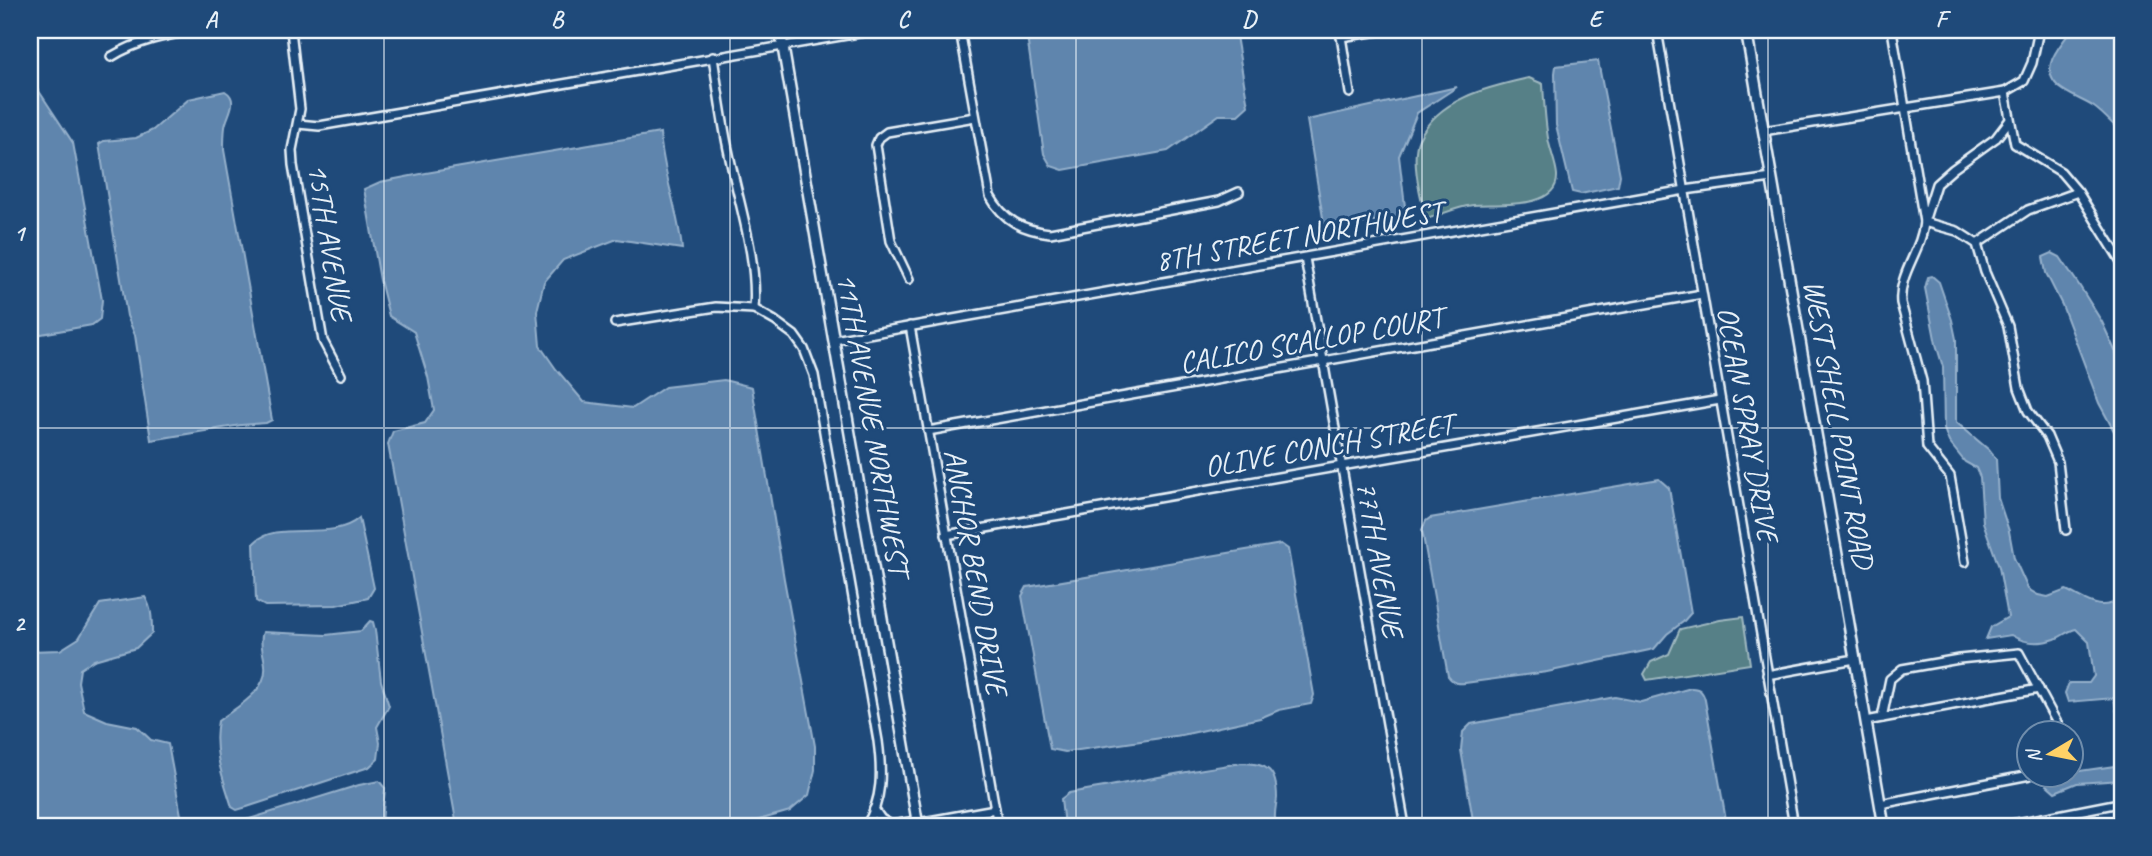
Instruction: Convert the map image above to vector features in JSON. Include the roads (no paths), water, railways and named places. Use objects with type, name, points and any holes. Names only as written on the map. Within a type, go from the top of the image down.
[{"type":"street","points":[[111,57],[130,45],[155,37],[197,30]]},
{"type":"street","name":"15TH AVENUE","points":[[291,30],[299,97],[298,124],[292,150],[293,165],[323,341],[341,375]]},
{"type":"street","name":"11TH AVENUE NORTHWEST","points":[[780,30],[917,825]]},
{"type":"street","points":[[298,124],[319,126],[857,31],[876,30]]},
{"type":"street","points":[[960,30],[990,197],[996,208],[1017,226],[1050,233],[1219,201],[1239,192]]},
{"type":"street","points":[[1350,93],[1340,34],[1385,30]]},
{"type":"street","name":"OCEAN SPRAY DRIVE","points":[[1657,30],[1794,826]]},
{"type":"street","name":"WEST SHELL POINT ROAD","points":[[1746,30],[1884,826]]},
{"type":"street","points":[[1892,30],[1924,222]]},
{"type":"street","points":[[1763,131],[2005,92],[2024,81],[2032,63],[2039,30]]},
{"type":"street","points":[[713,57],[729,155],[741,202],[755,291],[754,309]]},
{"type":"street","points":[[2005,92],[2015,144],[2061,172],[2078,192],[2122,263]]},
{"type":"street","points":[[909,279],[891,241],[876,145],[879,138],[887,132],[975,117]]},
{"type":"street","points":[[1965,562],[1950,476],[1927,447],[1922,381],[1900,291],[1922,234],[1936,184],[1952,169],[1996,138],[2010,121]]},
{"type":"street","name":"8TH STREET NORTHWEST","points":[[834,340],[1685,190],[1772,178]]},
{"type":"street","points":[[1977,244],[2028,210],[2078,192]]},
{"type":"street","points":[[1924,222],[1957,231],[1977,244],[1985,272],[2008,326],[2019,388],[2028,411],[2047,436],[2058,462],[2066,530]]},
{"type":"street","name":"77TH AVENUE","points":[[1305,258],[1405,826]]},
{"type":"street","name":"CALICO SCALLOP COURT","points":[[928,431],[1702,294]]},
{"type":"street","points":[[615,323],[716,306],[754,309],[793,335],[804,349],[814,375],[882,766],[880,788],[867,825],[877,826]]},
{"type":"street","name":"ANCHOR BEND DRIVE","points":[[910,326],[998,826]]},
{"type":"street","name":"OLIVE CONCH STREET","points":[[946,535],[1720,400]]},
{"type":"street","points":[[1882,718],[1891,679],[1902,669],[1959,659],[2019,653],[2056,720]]},
{"type":"street","points":[[1767,675],[1855,659]]},
{"type":"street","points":[[1866,721],[2039,689]]},
{"type":"street","points":[[1880,804],[2016,778]]},
{"type":"street","points":[[2002,826],[2114,804]]},
{"type":"street","points":[[874,808],[881,820],[889,826],[911,821],[917,825],[995,809]]},
{"type":"water","points":[[1026,30],[1235,30],[1248,106],[1238,115],[1219,115],[1168,151],[1063,170],[1051,166],[1044,154]]},
{"type":"water","points":[[2071,30],[2122,30],[2122,133],[2098,110],[2064,91],[2053,79],[2050,72],[2052,59]]},
{"type":"water","points":[[1598,61],[1620,175],[1618,186],[1581,194],[1572,192],[1556,125],[1555,73],[1556,66]]},
{"type":"water","points":[[30,81],[73,143],[102,300],[100,319],[92,325],[30,336]]},
{"type":"water","points":[[1457,87],[1417,113],[1399,156],[1406,215],[1333,229],[1324,224],[1307,120]]},
{"type":"water","points":[[225,91],[232,103],[225,127],[224,150],[272,420],[151,440],[135,335],[127,316],[99,144],[104,141],[136,138],[153,130],[189,99]]},
{"type":"water","points":[[660,133],[682,249],[617,239],[563,260],[544,282],[537,311],[540,346],[584,402],[633,408],[665,387],[724,380],[752,387],[815,746],[815,770],[809,795],[790,811],[738,826],[457,826],[388,444],[393,431],[425,423],[434,410],[428,377],[414,332],[389,316],[364,189],[380,182],[426,173]]},
{"type":"water","points":[[2052,253],[2060,257],[2102,322],[2122,366],[2122,446],[2099,403],[2062,305],[2046,273],[2043,257]]},
{"type":"water","points":[[1932,276],[1939,282],[1956,339],[1956,422],[1996,459],[1998,498],[2009,531],[2014,558],[2028,589],[2048,597],[2066,590],[2100,605],[2114,603],[2122,598],[2122,738],[2114,698],[2068,702],[2065,693],[2069,683],[2089,683],[2094,676],[2089,642],[2076,629],[2044,642],[2027,642],[2011,635],[1986,639],[1991,627],[2008,617],[1999,567],[1983,522],[1980,477],[1976,468],[1965,462],[1949,442],[1944,429],[1943,367],[1925,288],[1928,277]]},
{"type":"water","points":[[1659,479],[1669,488],[1691,613],[1683,622],[1667,634],[1654,649],[1547,672],[1462,683],[1455,682],[1448,676],[1422,530],[1426,521],[1430,518]]},
{"type":"water","points":[[359,518],[374,588],[368,598],[336,605],[265,606],[256,601],[254,543],[276,532],[334,529]]},
{"type":"water","points":[[1281,544],[1288,549],[1314,695],[1311,704],[1182,735],[1065,752],[1050,749],[1022,596],[1027,587]]},
{"type":"water","points":[[145,597],[152,619],[152,633],[136,648],[94,660],[80,669],[78,682],[84,711],[107,721],[137,727],[151,740],[168,744],[183,826],[30,826],[30,651],[60,650],[79,638],[100,604]]},
{"type":"water","points":[[370,621],[373,622],[375,630],[381,681],[389,706],[377,727],[380,743],[378,759],[369,767],[237,810],[232,807],[217,754],[218,721],[249,698],[261,683],[265,675],[263,632],[326,635],[361,631]]},
{"type":"water","points":[[1691,688],[1701,691],[1705,700],[1727,826],[1474,826],[1461,750],[1463,732],[1471,724],[1615,697],[1641,702]]},
{"type":"water","points":[[1242,763],[1264,767],[1273,775],[1277,788],[1276,826],[1064,826],[1061,799],[1069,793]]},
{"type":"water","points":[[2122,765],[2122,780],[2086,782],[2086,770]]},
{"type":"water","points":[[379,781],[385,788],[382,822],[377,826],[244,826],[243,821]]}]
